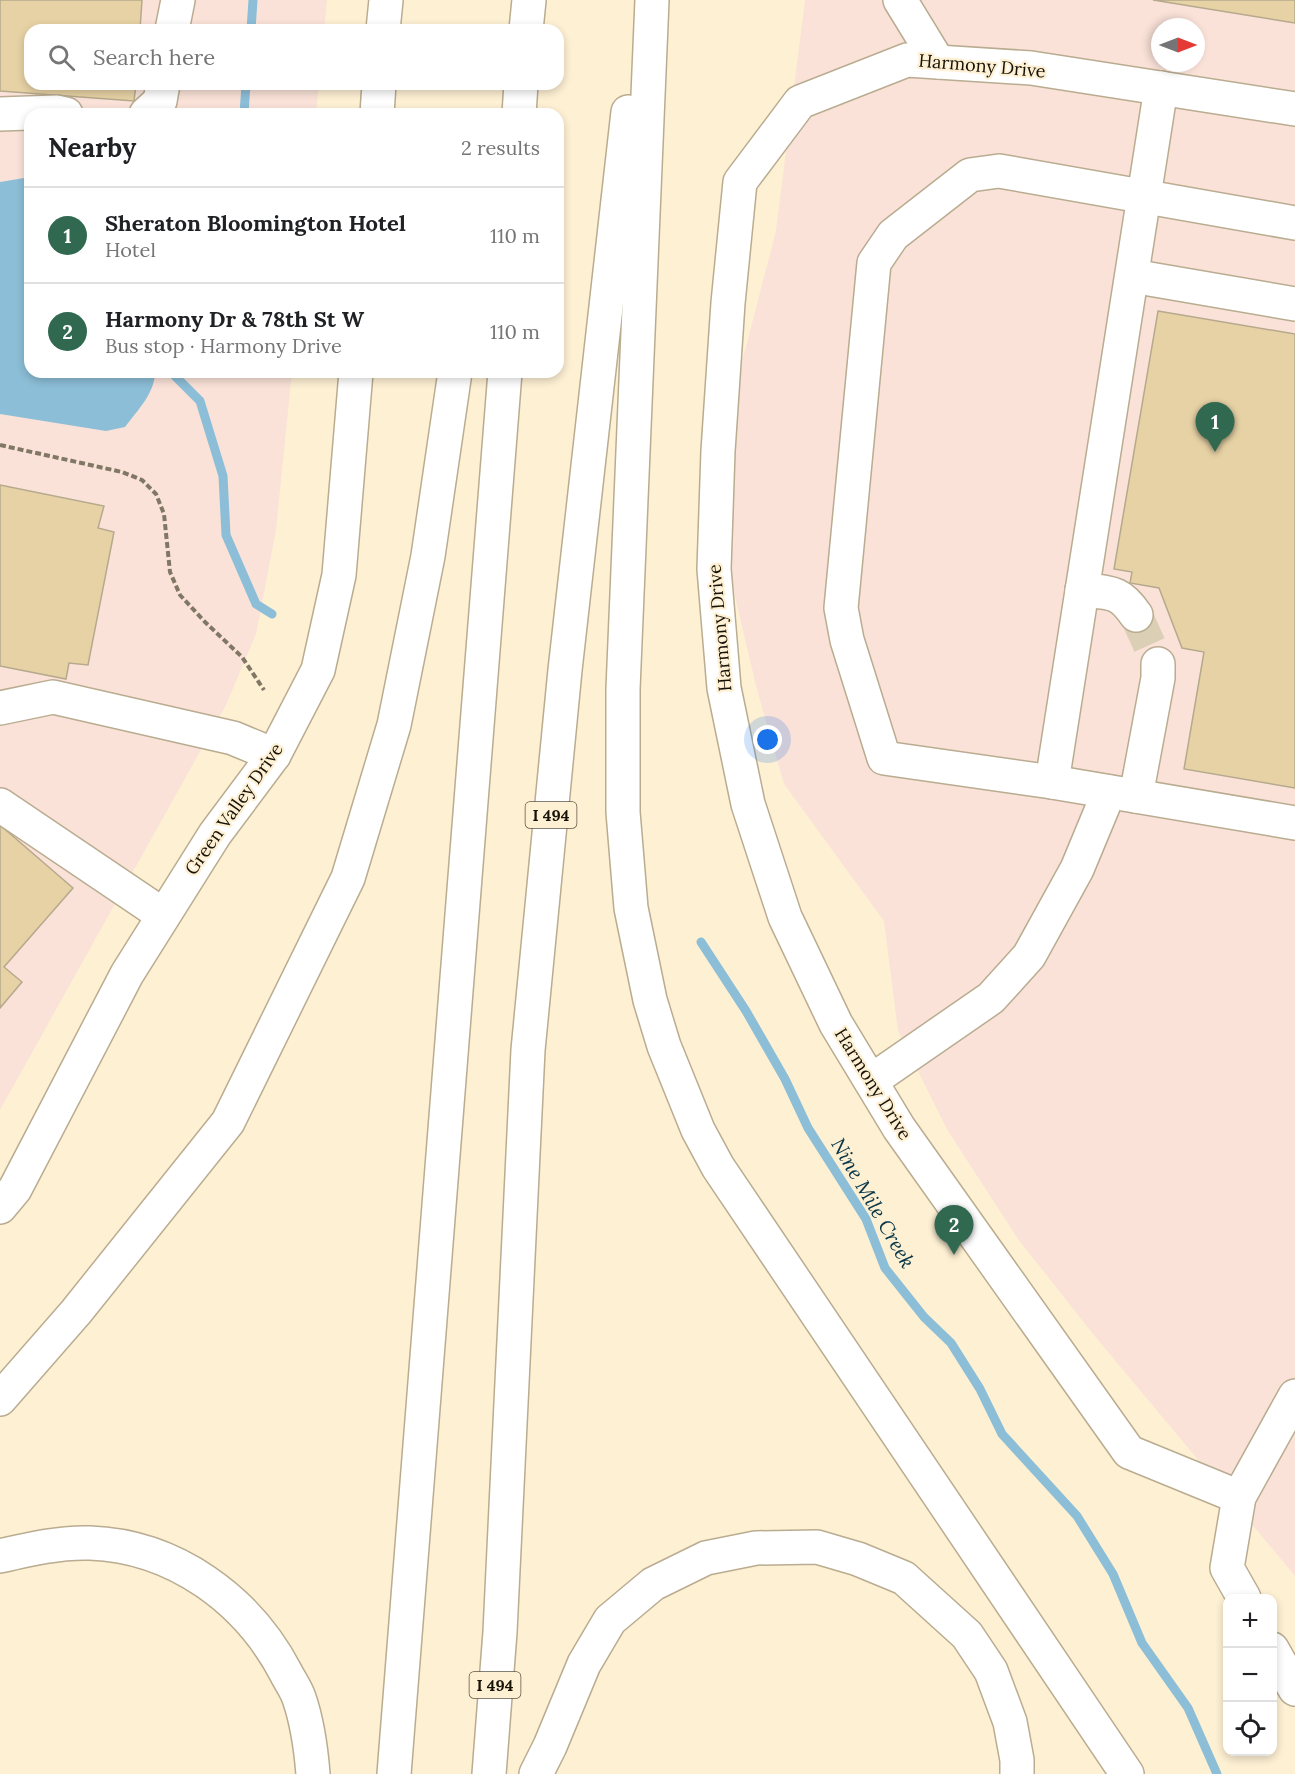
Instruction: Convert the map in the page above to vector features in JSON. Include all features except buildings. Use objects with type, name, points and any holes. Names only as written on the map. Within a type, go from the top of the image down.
[{"type":"main road","points":[[173,24],[178,0]]},
{"type":"main road","points":[[384,24],[386,0]]},
{"type":"main road","points":[[527,24],[529,0]]},
{"type":"main road","name":"I 494","points":[[489,1774],[500,1632],[528,1050],[566,658],[640,0]]},
{"type":"main road","points":[[652,0],[623,689],[623,812],[630,898],[650,1000],[664,1046],[698,1131],[718,1167],[1127,1774]]},
{"type":"main road","points":[[900,0],[938,62]]},
{"type":"main road","name":"Harmony Drive","points":[[1239,1497],[1129,1452],[899,1128],[836,1024],[785,917],[748,804],[724,688],[714,569],[719,428],[740,182],[800,102],[907,60],[1031,68],[1295,109]]},
{"type":"main road","points":[[1052,782],[1161,88]]},
{"type":"main road","points":[[152,108],[160,101],[162,90]]},
{"type":"main road","points":[[377,108],[379,90]]},
{"type":"main road","points":[[519,108],[521,90]]},
{"type":"main road","points":[[0,114],[24,113]]},
{"type":"main road","points":[[1295,223],[999,171],[970,175],[894,235],[874,263],[841,608],[846,640],[884,758],[1052,782],[1295,823]]},
{"type":"main road","points":[[1132,276],[1295,304]]},
{"type":"main road","name":"Green Valley Drive","points":[[0,1207],[15,1189],[127,974],[214,834],[274,755],[318,670],[337,586],[355,378]]},
{"type":"main road","points":[[0,1399],[76,1312],[228,1122],[348,878],[394,725],[428,556],[454,378]]},
{"type":"main road","points":[[394,1774],[505,378]]},
{"type":"main road","points":[[1082,590],[1113,593],[1126,600],[1136,615]]},
{"type":"main road","points":[[871,1081],[991,998],[1029,956],[1077,869],[1123,794],[1158,678],[1158,664]]},
{"type":"main road","points":[[0,708],[53,697],[233,738],[274,755]]},
{"type":"main road","points":[[0,805],[163,915]]},
{"type":"main road","points":[[1241,1594],[1227,1568],[1239,1497],[1295,1396]]},
{"type":"main road","points":[[0,1556],[43,1546],[91,1543],[134,1550],[175,1563],[214,1586],[245,1614],[274,1651],[299,1697],[311,1752],[313,1774]]},
{"type":"main road","points":[[536,1774],[584,1664],[610,1620],[653,1584],[706,1558],[756,1548],[817,1546],[858,1559],[904,1578],[967,1635],[991,1671],[1010,1722],[1017,1760],[1017,1774]]},
{"type":"main road","points":[[1277,1658],[1295,1689]]},
{"type":"path","points":[[0,445],[122,472],[142,480],[156,494],[164,514],[170,572],[180,595],[242,657],[264,690]]},
{"type":"shaded area","points":[[0,0],[327,0],[325,24],[24,24],[24,90],[318,90],[317,108],[24,108],[24,378],[291,378],[276,530],[256,634],[226,705],[0,1110]]},
{"type":"shaded area","points":[[805,0],[1295,0],[1295,1576],[1093,1334],[1018,1239],[948,1131],[898,1031],[884,921],[784,784],[756,686],[731,579],[731,486],[741,366],[776,231]]},
{"type":"water","points":[[24,178],[24,378],[154,378],[149,394],[125,427],[106,431],[0,414],[0,182]]},
{"type":"waterway","name":"Nine Mile Creek","points":[[251,24],[253,0]]},
{"type":"waterway","name":"Nine Mile Creek","points":[[244,108],[246,90]]},
{"type":"waterway","name":"Nine Mile Creek","points":[[177,378],[200,401],[223,476],[226,535],[256,604],[272,614]]},
{"type":"waterway","name":"Nine Mile Creek","points":[[701,942],[746,1011],[785,1079],[808,1128],[866,1219],[885,1268],[924,1317],[951,1343],[980,1389],[1002,1434],[1077,1516],[1113,1574],[1142,1643],[1188,1708],[1217,1774]]},
{"type":"tunnel","points":[[1136,615],[1158,664]]},
{"type":"place","name":"Sheraton Bloomington Hotel","points":[[1215,452]]},
{"type":"place","name":"Harmony Dr & 78th St W","points":[[954,1255]]}]
